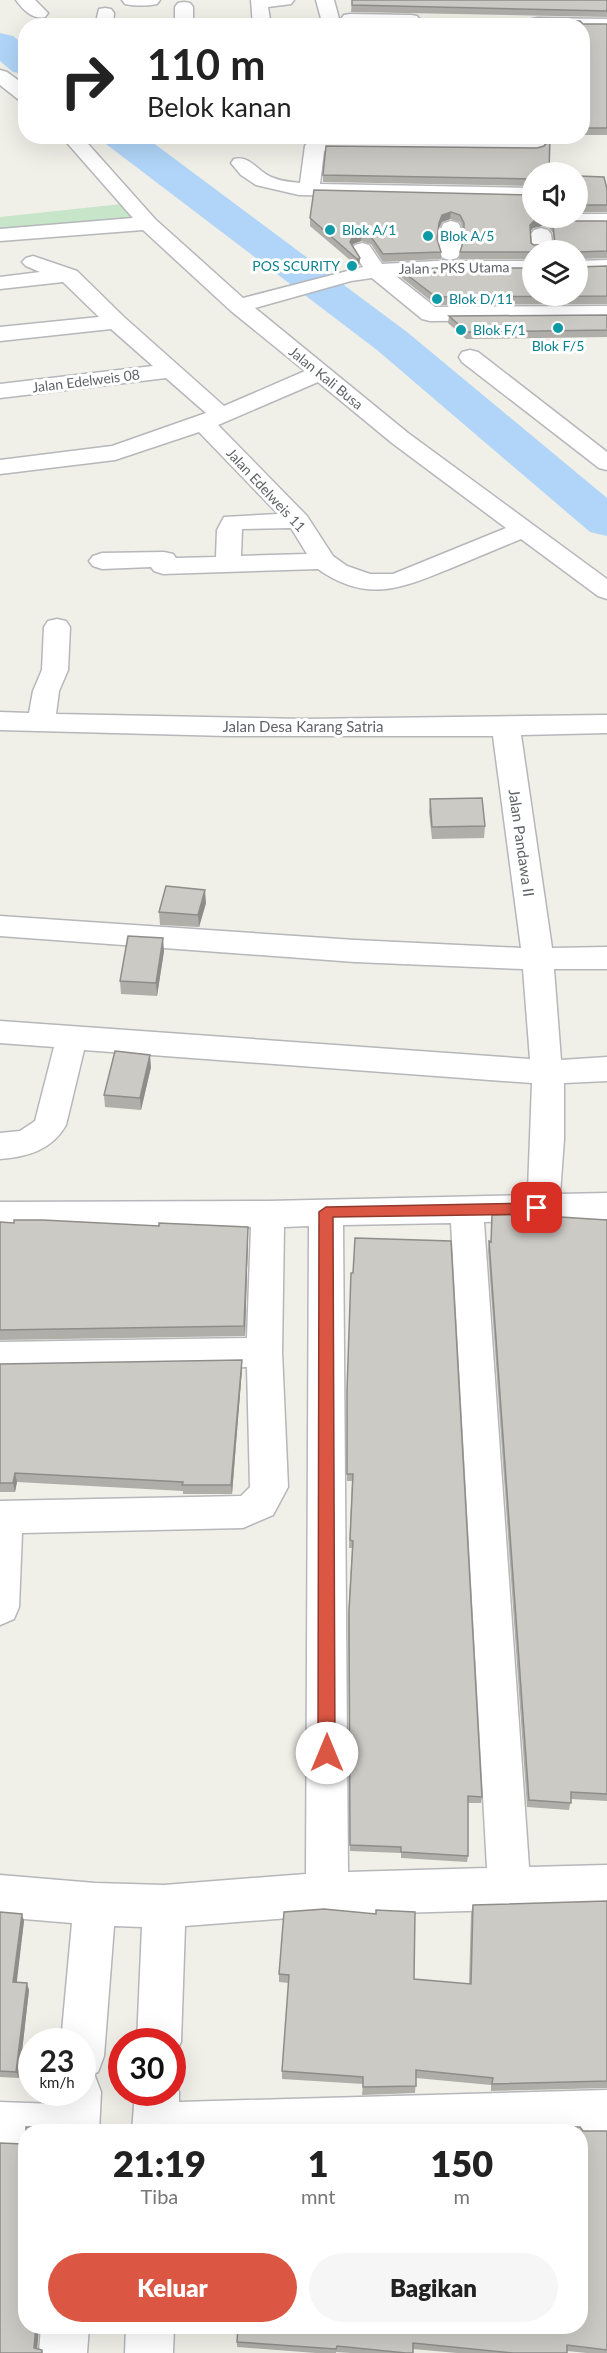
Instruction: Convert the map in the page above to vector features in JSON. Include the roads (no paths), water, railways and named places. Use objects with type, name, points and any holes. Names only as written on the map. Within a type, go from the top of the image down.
[{"type":"street","points":[[25,0],[39,13]]},
{"type":"street","points":[[131,0],[151,0]]},
{"type":"street","points":[[260,18],[259,2],[285,0]]},
{"type":"street","points":[[325,0],[330,18]]},
{"type":"street","points":[[347,0],[349,18]]},
{"type":"street","points":[[590,24],[607,24]]},
{"type":"street","points":[[0,76],[18,90]]},
{"type":"street","name":"Jalan Kali Busa","points":[[76,144],[120,204],[148,223],[239,306],[400,438],[607,591]]},
{"type":"street","points":[[309,190],[315,146],[536,149]]},
{"type":"street","points":[[241,163],[266,183],[309,190],[522,194]]},
{"type":"street","points":[[0,217],[65,210]]},
{"type":"street","points":[[588,220],[607,220]]},
{"type":"street","points":[[0,235],[148,223]]},
{"type":"street","points":[[452,226],[452,260],[380,250],[376,271],[430,314],[607,313]]},
{"type":"street","name":"Jalan . PKS Utama","points":[[239,306],[349,276],[452,260],[522,266]]},
{"type":"street","points":[[33,262],[69,276]]},
{"type":"street","points":[[588,267],[607,266]]},
{"type":"street","points":[[0,283],[69,276]]},
{"type":"street","name":"Jalan Edelweis 11","points":[[69,276],[171,371],[298,521],[324,561],[338,571],[367,582],[397,581],[525,529]]},
{"type":"street","points":[[0,334],[116,322]]},
{"type":"street","points":[[470,357],[607,463]]},
{"type":"street","name":"Jalan Edelweis 08","points":[[0,391],[171,371]]},
{"type":"street","points":[[0,467],[115,453],[212,419],[320,373]]},
{"type":"street","points":[[228,563],[229,530],[233,522],[298,521]]},
{"type":"street","points":[[102,561],[164,559],[163,566],[324,561]]},
{"type":"street","points":[[41,723],[46,691],[55,670],[57,627]]},
{"type":"street","name":"Jalan Desa Karang Satria","points":[[0,721],[248,728],[506,728],[607,724]]},
{"type":"street","name":"Jalan Pandawa II","points":[[506,728],[538,959],[544,1052],[548,1072],[545,1191]]},
{"type":"street","points":[[0,926],[356,951],[538,959],[607,958]]},
{"type":"street","points":[[0,1032],[548,1072],[607,1069]]},
{"type":"street","points":[[0,1146],[34,1140],[45,1133],[50,1125],[72,1036]]},
{"type":"street","points":[[0,1215],[268,1214],[607,1206]]},
{"type":"street","points":[[466,1211],[509,1888]]},
{"type":"street","points":[[326,1212],[327,1893]]},
{"type":"street","points":[[0,1607],[2,1517],[243,1512],[260,1505],[266,1497],[269,1487],[264,1352],[268,1214]]},
{"type":"street","points":[[0,1357],[264,1352]]},
{"type":"street","points":[[0,1896],[95,1904],[164,1906],[327,1893],[607,1887]]},
{"type":"street","points":[[84,2028],[95,1904]]},
{"type":"street","points":[[160,2028],[164,1906]]},
{"type":"street","points":[[156,2116],[607,2112]]},
{"type":"street","points":[[0,2125],[77,2117]]},
{"type":"street","points":[[63,2353],[64,2334]]},
{"type":"street","points":[[150,2334],[150,2353]]},
{"type":"waterway","points":[[0,44],[18,58]]},
{"type":"waterway","points":[[130,144],[392,341],[607,522]]},
{"type":"place","name":"Blok A/1","points":[[330,230]]},
{"type":"place","name":"Blok A/5","points":[[428,236]]},
{"type":"place","name":"POS SCURITY","points":[[352,266]]},
{"type":"place","name":"Blok D/11","points":[[437,299]]},
{"type":"place","name":"Blok F/5","points":[[558,328]]},
{"type":"place","name":"Blok F/1","points":[[461,330]]}]
